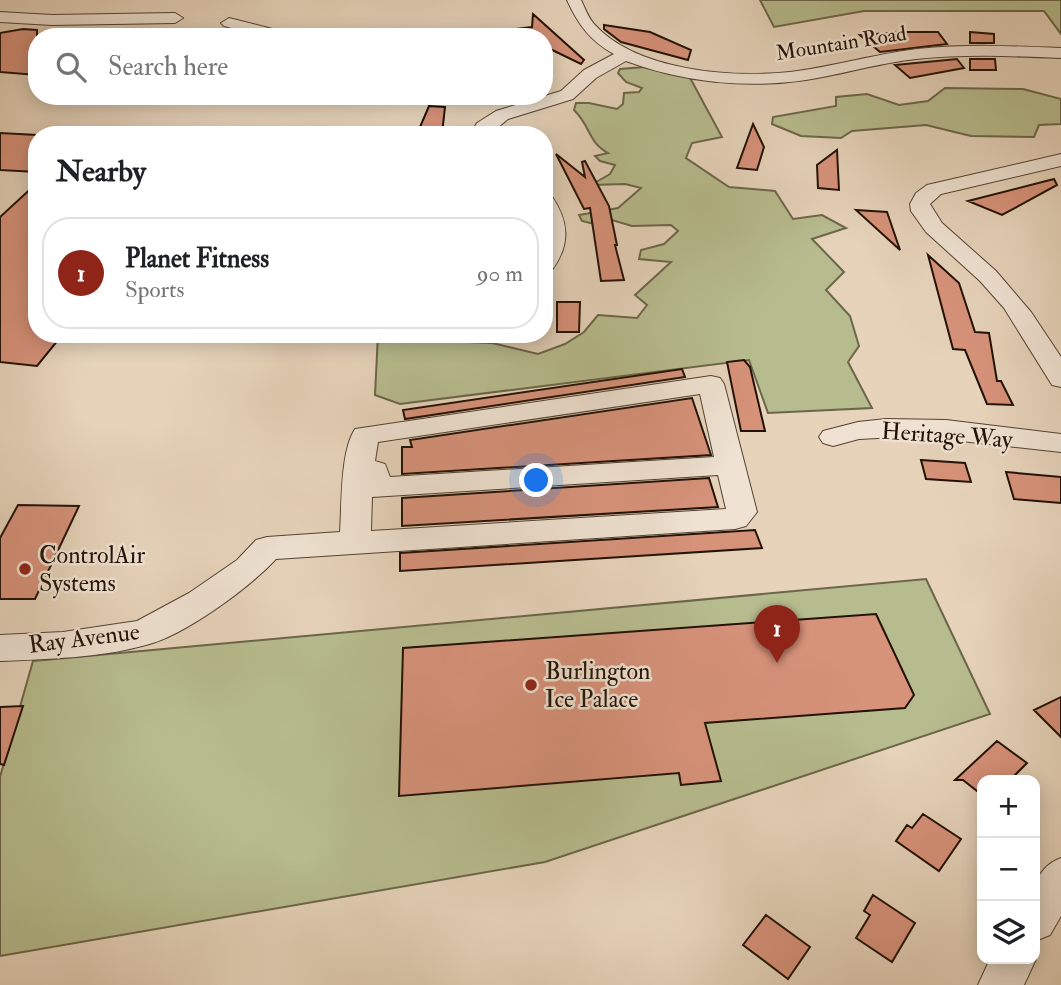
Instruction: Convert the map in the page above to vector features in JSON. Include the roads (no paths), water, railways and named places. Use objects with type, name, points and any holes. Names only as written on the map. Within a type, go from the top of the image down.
[{"type":"street","name":"Mountain Road","points":[[574,0],[578,14],[587,28],[624,55],[720,77],[772,78],[812,73],[883,58],[940,51],[1061,53]]},
{"type":"street","points":[[5,18],[32,4]]},
{"type":"street","points":[[5,18],[175,18]]},
{"type":"street","points":[[229,23],[249,28]]},
{"type":"street","points":[[553,99],[567,95],[590,74],[624,55]]},
{"type":"street","points":[[486,126],[502,115],[534,105]]},
{"type":"street","points":[[1061,160],[934,189],[922,198],[920,204],[923,213],[941,234],[1009,295],[1061,379]]},
{"type":"street","points":[[553,219],[557,240],[553,253]]},
{"type":"street","points":[[711,384],[731,465],[742,512],[735,519],[355,542],[359,472],[365,435],[711,384]]},
{"type":"street","name":"Heritage Way","points":[[834,437],[848,432],[908,428],[1061,443]]},
{"type":"street","points":[[359,472],[375,471],[376,488],[731,465]]},
{"type":"street","name":"Ray Avenue","points":[[0,648],[63,645],[144,633],[201,602],[248,568],[267,548],[355,542]]},
{"type":"street","points":[[1040,912],[1061,877]]},
{"type":"street","points":[[1000,985],[1011,964]]},
{"type":"place","name":"ControlAir Systems","points":[[25,569]]},
{"type":"place","name":"Planet Fitness","points":[[777,663]]},
{"type":"place","name":"Burlington Ice Palace","points":[[531,685]]}]
